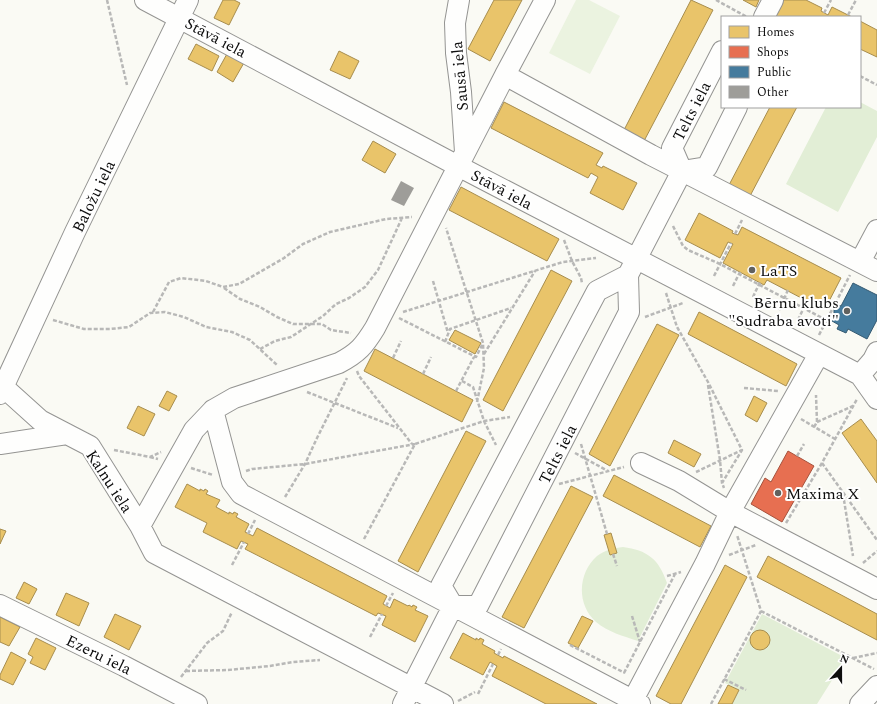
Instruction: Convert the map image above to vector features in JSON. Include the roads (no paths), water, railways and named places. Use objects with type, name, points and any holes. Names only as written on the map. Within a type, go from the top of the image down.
[{"type":"street","name":"Stāvā iela","points":[[145,0],[462,159],[566,222],[615,248],[632,267],[658,270],[706,294],[819,354],[868,386]]},
{"type":"street","name":"Baložu iela","points":[[1,388],[188,0]]},
{"type":"street","name":"Sausā iela","points":[[459,0],[455,24],[456,53],[461,92],[462,159]]},
{"type":"street","points":[[140,526],[194,430],[213,410],[234,398],[339,363],[361,349],[368,340],[545,0]]},
{"type":"street","points":[[765,16],[773,0]]},
{"type":"street","name":"Telts iela","points":[[453,606],[478,606],[629,312],[632,267],[682,171],[672,148],[721,53]]},
{"type":"street","points":[[505,75],[682,171],[865,264],[877,230]]},
{"type":"street","points":[[682,171],[707,167],[736,108]]},
{"type":"street","points":[[453,606],[441,586],[452,565],[597,291],[632,267]]},
{"type":"street","points":[[868,386],[873,360],[877,352]]},
{"type":"street","points":[[213,410],[232,482],[241,494],[636,702],[732,509],[819,354]]},
{"type":"street","name":"Kalnu iela","points":[[1,388],[40,420],[90,446],[140,526],[154,553],[239,598],[407,696],[443,704]]},
{"type":"street","points":[[0,444],[67,434]]},
{"type":"street","points":[[641,463],[732,509],[778,537],[855,574],[877,589]]},
{"type":"street","name":"Ezeru iela","points":[[0,605],[172,690],[197,704]]},
{"type":"street","points":[[407,696],[453,606]]},
{"type":"street","points":[[860,704],[877,686]]},
{"type":"place","name":"LaTS","points":[[752,270]]},
{"type":"place","name":"Bērnu klubs \"Sudraba avoti\"","points":[[847,311]]},
{"type":"place","name":"Maxima X","points":[[778,493]]}]
